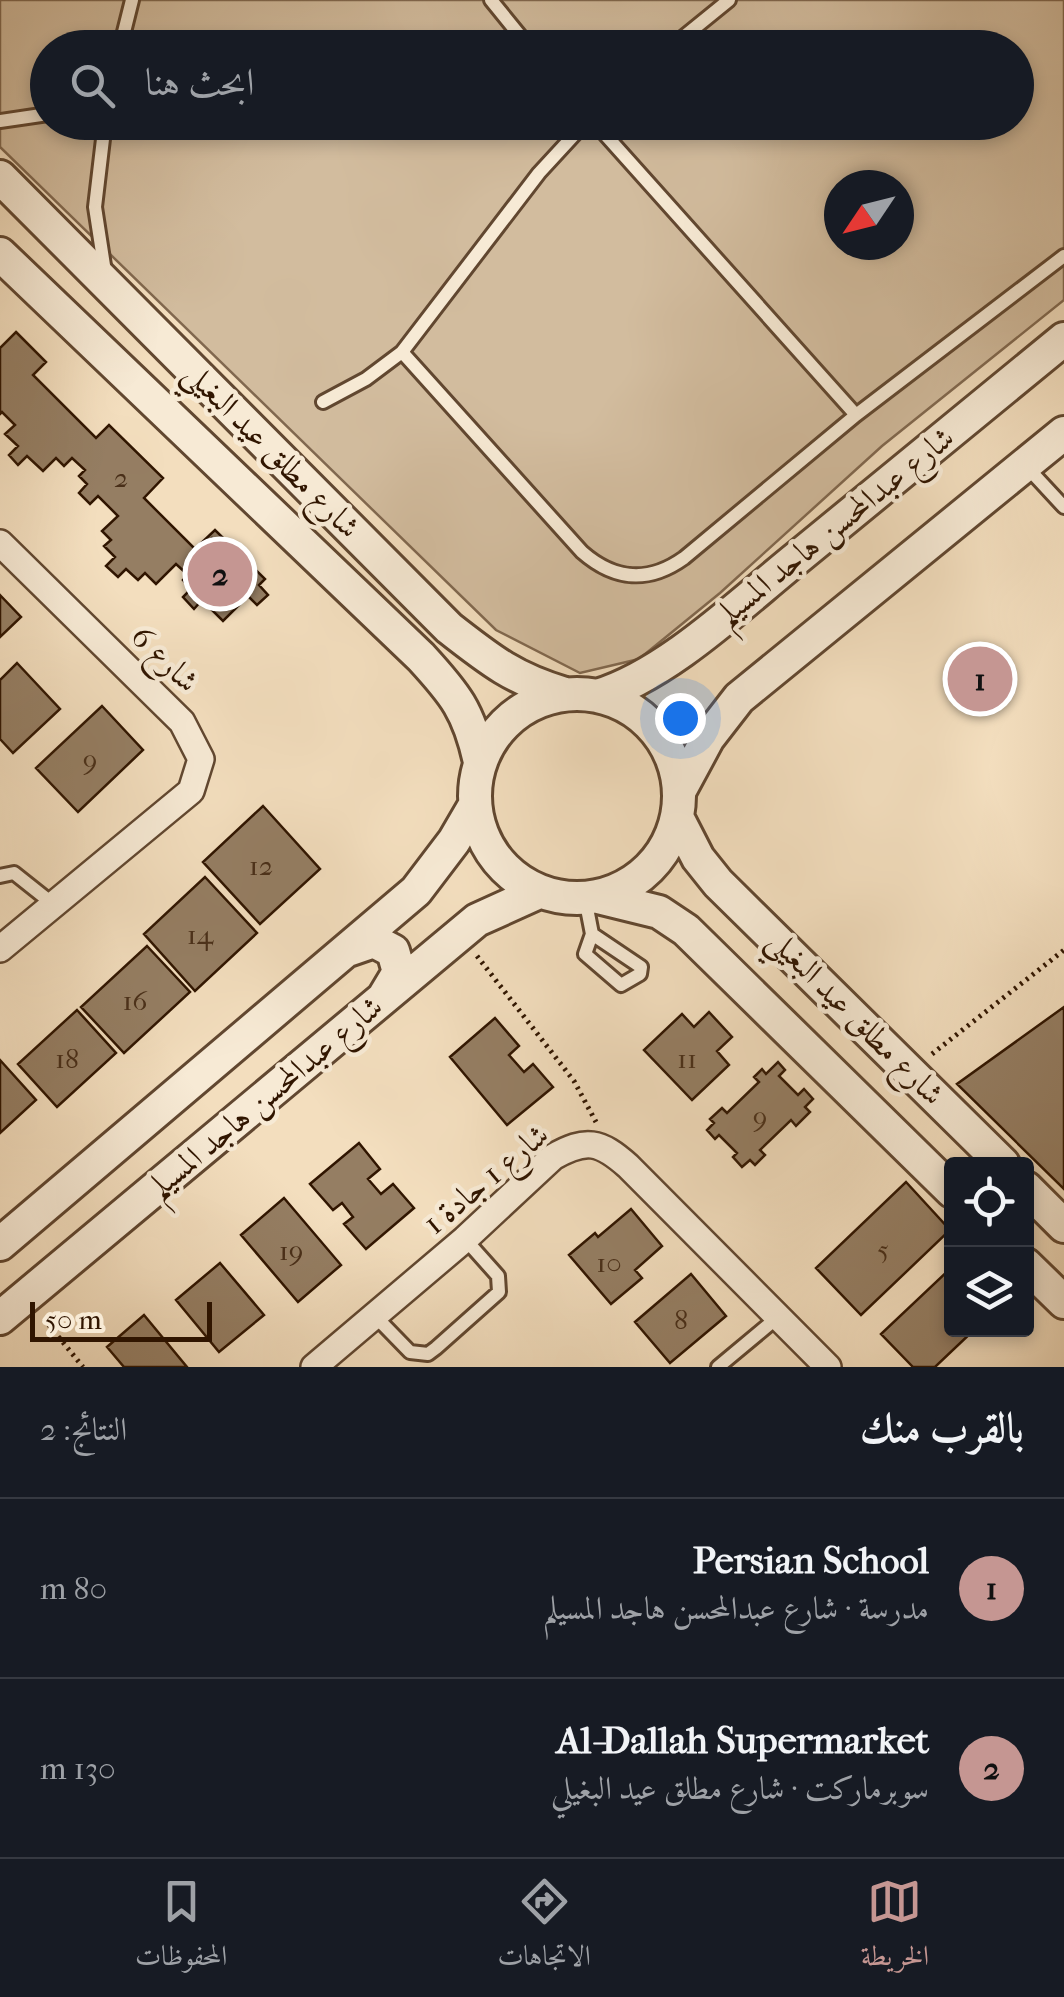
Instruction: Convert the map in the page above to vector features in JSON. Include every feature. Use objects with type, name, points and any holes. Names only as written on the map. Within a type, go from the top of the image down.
[{"type":"street","name":"شارع مطلق عيد البغيلي","points":[[0,177],[450,628],[494,664],[526,683],[581,695]]},
{"type":"street","name":"شارع مطلق عيد البغيلي","points":[[0,254],[457,696],[474,733],[480,762]]},
{"type":"street","name":"شارع عبدالمحسن هاجد المسيلم","points":[[581,695],[626,687],[658,667],[1064,339]]},
{"type":"street","points":[[679,804],[672,757],[654,729],[628,708],[581,695],[538,702],[513,716],[494,737],[480,762],[475,805],[481,832],[495,858],[515,878],[540,892],[591,898],[626,888],[650,870],[668,847],[679,804],[708,738],[740,698],[1064,433]]},
{"type":"street","name":"شارع 6","points":[[0,542],[182,722],[201,759],[190,791],[0,950]]},
{"type":"street","name":"شارع مطلق عيد البغيلي","points":[[679,804],[686,839],[718,883],[996,1157]]},
{"type":"street","name":"شارع عبدالمحسن هاجد المسيلم","points":[[0,1244],[416,891],[454,841],[475,805]]},
{"type":"street","name":"شارع عبدالمحسن هاجد المسيلم","points":[[0,1318],[476,920],[540,892]]},
{"type":"street","name":"شارع مطلق عيد البغيلي","points":[[591,898],[659,912],[686,930],[944,1182]]},
{"type":"street","points":[[345,952],[374,941],[394,951],[399,972],[378,1004]]},
{"type":"street","name":"شارع 1 جادة 1","points":[[314,1367],[554,1158],[585,1144],[611,1151]]},
{"type":"street","points":[[611,1151],[828,1367]]},
{"type":"street","points":[[1034,1196],[1064,1226]]},
{"type":"street","points":[[1034,1273],[1064,1302]]},
{"type":"lane","points":[[124,30],[132,0]]},
{"type":"lane","points":[[491,0],[515,30]]},
{"type":"lane","points":[[692,30],[729,0]]},
{"type":"lane","points":[[0,121],[30,117]]},
{"type":"lane","points":[[103,140],[95,207],[107,284]]},
{"type":"lane","points":[[323,402],[366,379],[402,352],[570,140]]},
{"type":"lane","points":[[610,140],[856,415]]},
{"type":"lane","points":[[402,352],[582,552],[613,574],[652,576],[669,569],[856,415],[1064,256]]},
{"type":"lane","points":[[1025,464],[1064,507]]},
{"type":"lane","points":[[0,876],[14,872],[53,904]]},
{"type":"lane","points":[[591,898],[592,934],[586,954],[621,985],[640,974],[641,967],[592,934]]},
{"type":"lane","points":[[374,1315],[410,1352],[419,1355],[436,1348],[499,1292],[498,1276],[465,1239]]},
{"type":"lane","points":[[718,1367],[778,1317]]},
{"type":"path","points":[[460,934],[574,1082],[611,1151]]},
{"type":"path","points":[[910,1071],[1064,950]]},
{"type":"path","points":[[26,1296],[83,1367]]},
{"type":"shaded area","points":[[0,0],[1064,0],[1064,300],[882,446],[720,593],[639,659],[580,673],[496,630],[0,147]]},
{"type":"building","points":[[16,332],[46,362],[33,375],[96,438],[109,425],[163,478],[144,498],[195,549],[215,530],[265,579],[259,585],[268,595],[257,605],[248,596],[223,621],[202,600],[194,609],[183,597],[191,589],[183,580],[188,575],[176,564],[156,584],[145,573],[138,580],[126,569],[118,577],[106,566],[115,557],[104,546],[111,540],[102,531],[118,516],[98,496],[90,504],[79,493],[87,484],[79,476],[85,470],[72,458],[64,466],[56,458],[43,471],[27,456],[18,465],[9,455],[18,446],[5,434],[15,425],[0,414],[0,348]]},
{"type":"building","points":[[212,538],[255,582],[228,609],[185,565]]},
{"type":"building","points":[[0,595],[21,617],[0,637]]},
{"type":"building","points":[[17,663],[60,709],[13,753],[0,739],[0,680]]},
{"type":"building","points":[[102,706],[143,750],[78,812],[36,768]]},
{"type":"building","points":[[263,806],[320,869],[260,924],[203,862]]},
{"type":"building","points":[[205,877],[257,933],[195,991],[144,934]]},
{"type":"building","points":[[147,946],[190,992],[124,1053],[81,1007]]},
{"type":"building","points":[[1064,1007],[1064,1189],[1034,1157],[957,1084]]},
{"type":"building","points":[[77,1010],[116,1053],[57,1107],[18,1064]]},
{"type":"building","points":[[709,1012],[732,1037],[717,1051],[729,1065],[692,1100],[644,1050],[682,1014],[694,1027]]},
{"type":"building","points":[[495,1018],[519,1046],[509,1055],[524,1072],[533,1064],[553,1087],[507,1125],[450,1057]]},
{"type":"building","points":[[0,1060],[36,1100],[0,1133]]},
{"type":"building","points":[[778,1062],[785,1070],[779,1076],[798,1095],[804,1089],[813,1099],[805,1107],[810,1112],[796,1126],[791,1120],[760,1150],[765,1155],[755,1165],[750,1160],[742,1167],[733,1157],[737,1153],[719,1135],[715,1139],[707,1130],[714,1123],[710,1119],[722,1108],[727,1113],[759,1082],[754,1077],[762,1069],[766,1074]]},
{"type":"building","points":[[359,1143],[380,1169],[368,1179],[381,1194],[393,1184],[414,1208],[366,1249],[344,1224],[353,1217],[342,1203],[333,1210],[310,1184]]},
{"type":"building","points":[[906,1182],[944,1223],[944,1236],[861,1315],[816,1268]]},
{"type":"building","points":[[284,1198],[341,1265],[298,1302],[241,1235]]},
{"type":"building","points":[[631,1209],[662,1246],[635,1270],[642,1278],[611,1304],[569,1255]]},
{"type":"building","points":[[220,1263],[264,1315],[219,1352],[176,1300]]},
{"type":"building","points":[[691,1274],[726,1316],[670,1363],[635,1322]]},
{"type":"building","points":[[944,1275],[944,1337],[967,1337],[935,1367],[913,1367],[881,1334]]},
{"type":"building","points":[[144,1315],[187,1367],[124,1367],[107,1347]]},
{"type":"place","name":"Al-Dallah Supermarket","points":[[220,574]]},
{"type":"place","name":"Persian School","points":[[980,679]]}]
